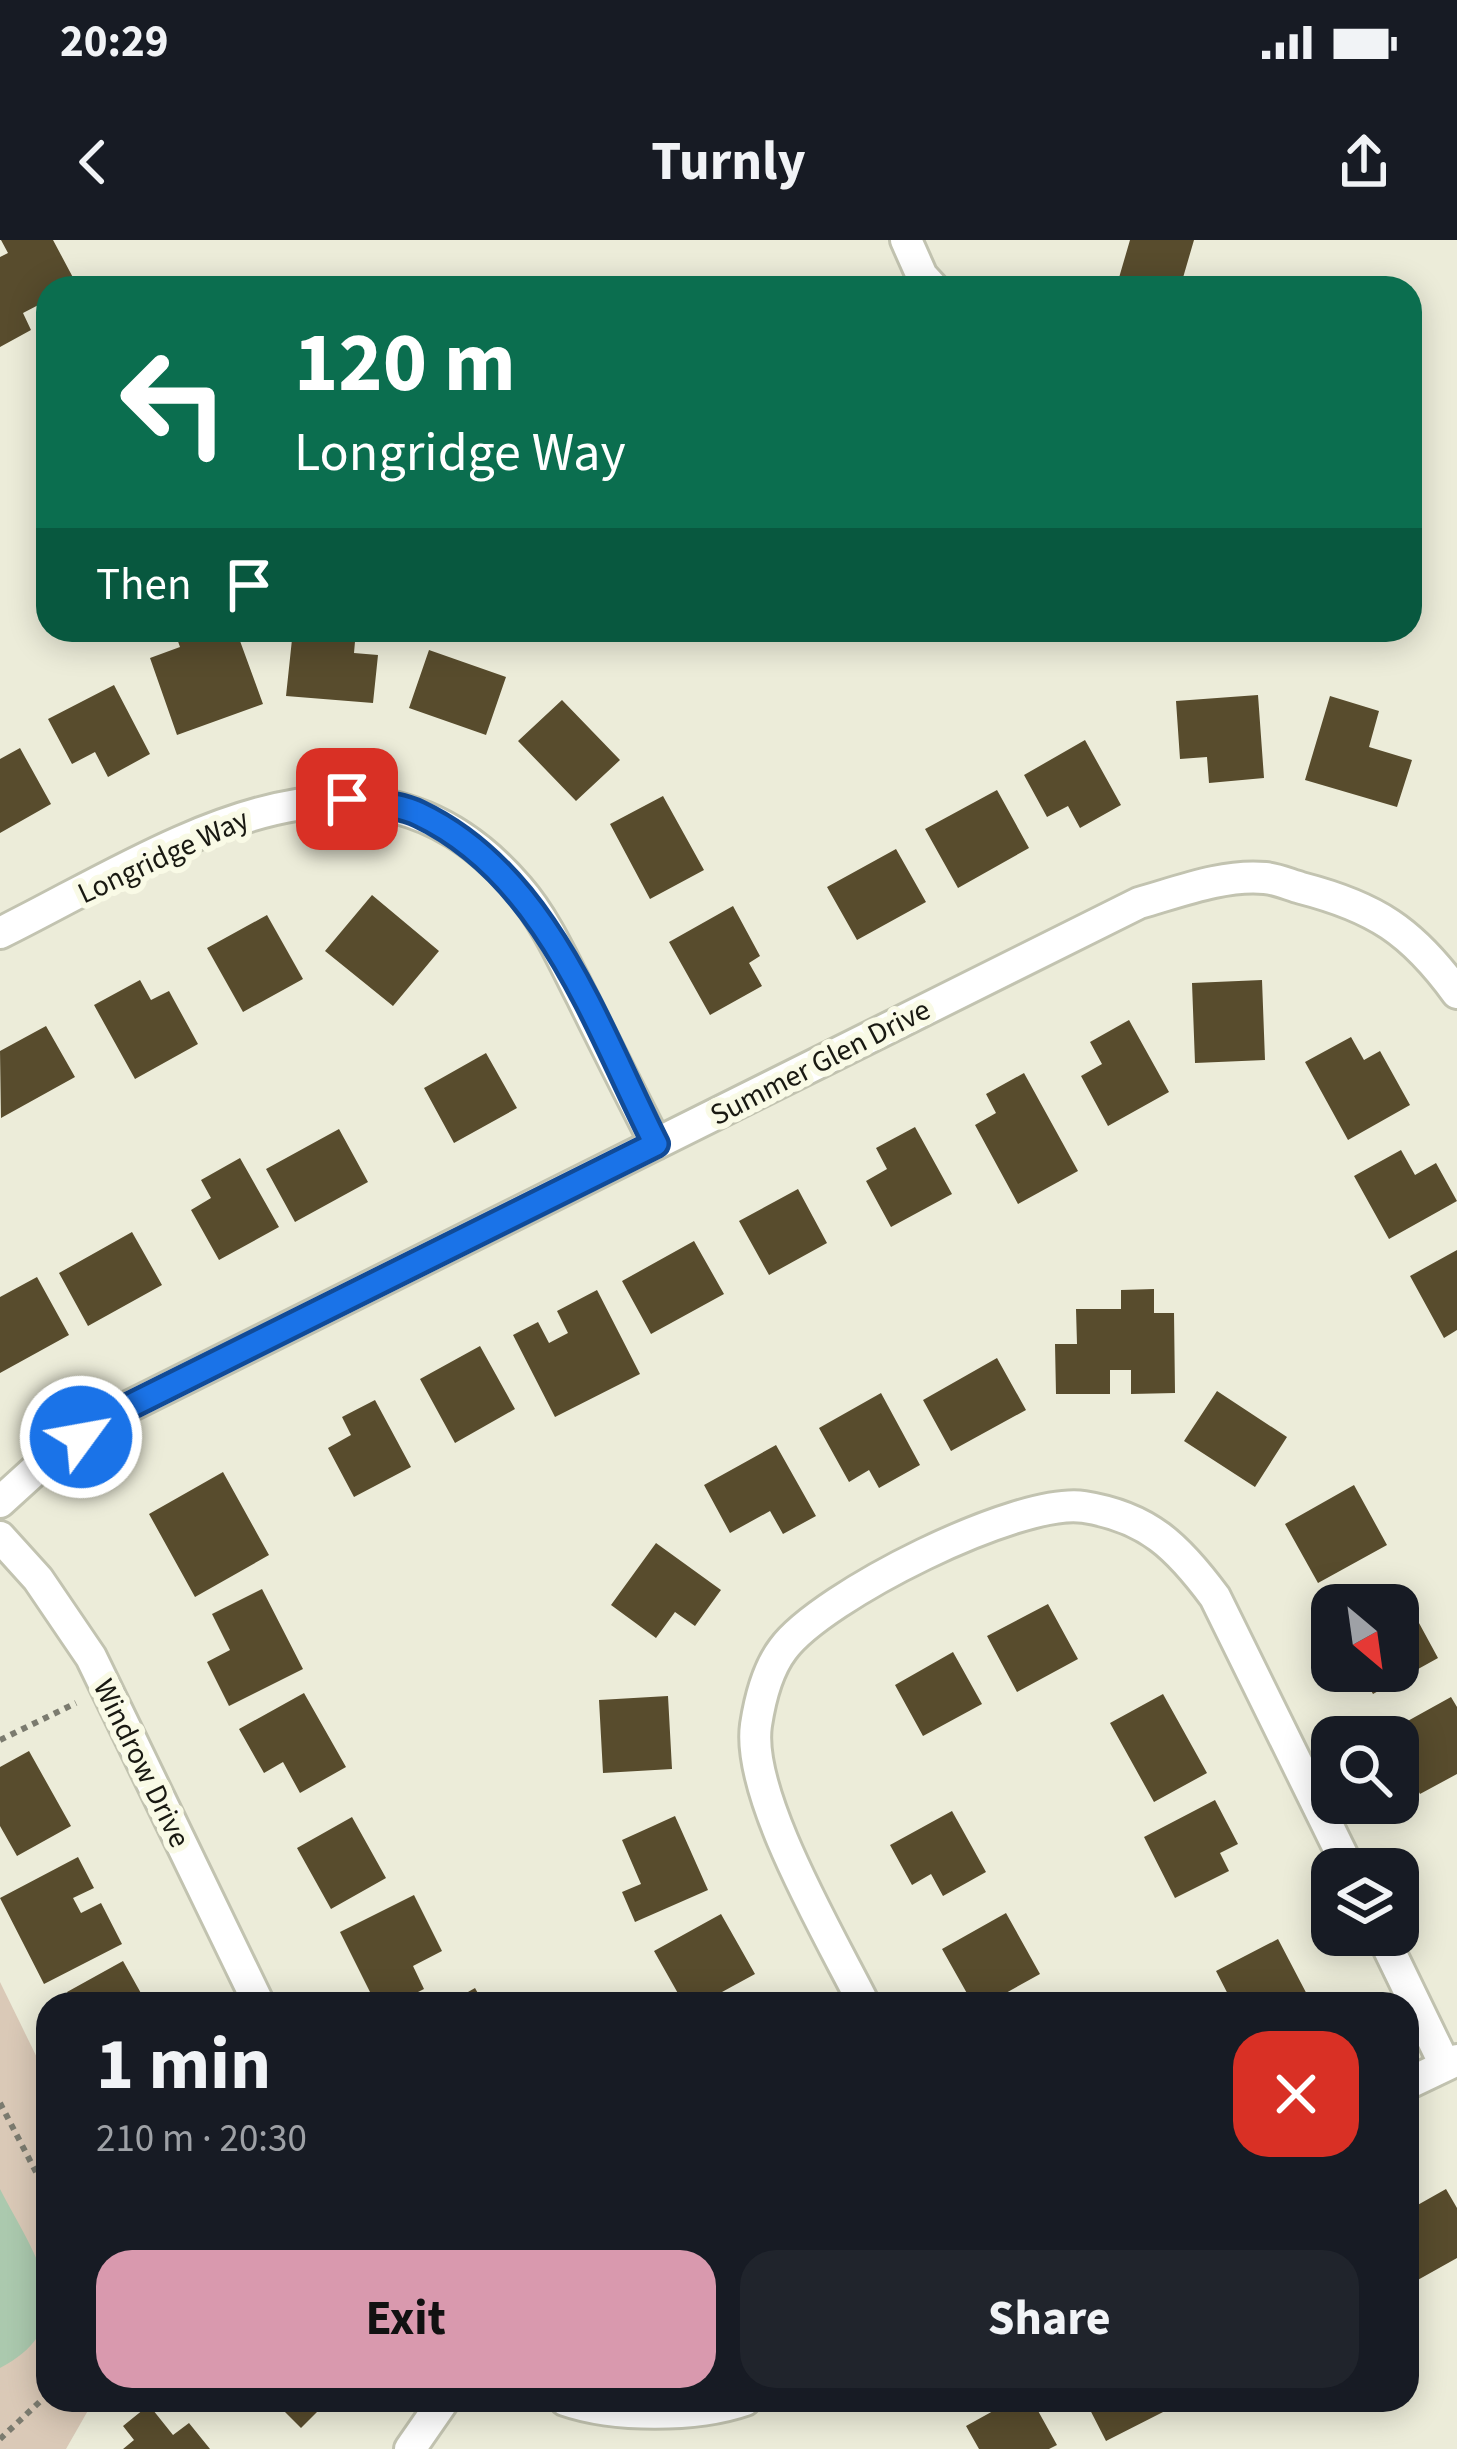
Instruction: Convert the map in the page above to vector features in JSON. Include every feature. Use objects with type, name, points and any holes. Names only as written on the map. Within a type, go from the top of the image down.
[{"type":"street","points":[[906,240],[922,276]]},
{"type":"street","name":"Longridge Way","points":[[0,933],[220,824],[287,803],[347,799],[414,812],[469,842],[518,888],[553,940],[656,1144]]},
{"type":"street","name":"Summer Glen Drive","points":[[0,1502],[44,1462],[118,1412],[1138,903],[1203,884],[1264,878],[1328,895],[1386,918],[1434,961],[1457,993]]},
{"type":"street","points":[[858,1992],[771,1813],[758,1775],[755,1730],[765,1683],[783,1649],[812,1619],[848,1594],[996,1523],[1079,1506],[1123,1517],[1159,1533],[1191,1564],[1215,1597],[1339,1848]]},
{"type":"street","name":"Windrow Drive","points":[[0,1537],[38,1579],[92,1658],[253,1992]]},
{"type":"street","points":[[1393,1956],[1413,1992]]},
{"type":"street","points":[[1419,2004],[1451,2063],[1419,2078]]},
{"type":"street","points":[[410,2449],[436,2412]]},
{"type":"path","points":[[0,1740],[106,1688]]},
{"type":"path","points":[[0,2103],[36,2171]]},
{"type":"path","points":[[0,2439],[36,2405]]},
{"type":"shaded area","points":[[0,1982],[36,2056],[36,2412],[87,2412],[66,2449],[0,2449]]},
{"type":"shaded area","points":[[0,2189],[36,2258],[36,2338],[0,2368]]},
{"type":"building","points":[[1,240],[53,240],[72,276],[36,276],[36,306],[23,313],[31,330],[0,347],[0,257],[8,253]]},
{"type":"building","points":[[1130,240],[1194,240],[1184,276],[1120,276]]},
{"type":"building","points":[[178,642],[240,642],[263,704],[177,735],[150,658],[180,647]]},
{"type":"building","points":[[292,642],[355,642],[354,653],[378,655],[373,703],[286,696]]},
{"type":"building","points":[[429,650],[506,677],[486,735],[409,708]]},
{"type":"building","points":[[114,685],[150,754],[108,777],[95,752],[72,764],[48,719]]},
{"type":"building","points":[[1258,695],[1264,778],[1209,783],[1207,757],[1180,759],[1176,701]]},
{"type":"building","points":[[1330,696],[1379,711],[1369,747],[1412,760],[1397,807],[1305,780]]},
{"type":"building","points":[[562,700],[620,760],[576,801],[518,741]]},
{"type":"building","points":[[1085,740],[1121,805],[1080,828],[1068,806],[1047,817],[1024,775]]},
{"type":"building","points":[[20,748],[51,804],[0,833],[0,759]]},
{"type":"building","points":[[997,790],[1029,848],[958,888],[925,829]]},
{"type":"building","points":[[663,796],[704,870],[650,899],[610,824]]},
{"type":"building","points":[[896,849],[926,902],[857,940],[827,887]]},
{"type":"building","points":[[372,895],[439,951],[393,1006],[325,951]]},
{"type":"building","points":[[733,906],[760,956],[749,963],[762,986],[710,1015],[669,942]]},
{"type":"building","points":[[267,915],[303,979],[243,1012],[207,948]]},
{"type":"building","points":[[140,980],[151,1000],[169,991],[198,1044],[135,1079],[94,1005]]},
{"type":"building","points":[[1262,980],[1265,1060],[1195,1063],[1192,983]]},
{"type":"building","points":[[1129,1020],[1169,1092],[1108,1126],[1081,1076],[1102,1064],[1090,1042]]},
{"type":"building","points":[[46,1026],[75,1077],[1,1118],[0,1051]]},
{"type":"building","points":[[1351,1037],[1364,1060],[1380,1051],[1410,1105],[1348,1140],[1305,1062]]},
{"type":"building","points":[[486,1053],[517,1108],[454,1143],[424,1088]]},
{"type":"building","points":[[1024,1073],[1078,1171],[1018,1204],[975,1125],[996,1113],[986,1094]]},
{"type":"building","points":[[915,1127],[952,1194],[891,1227],[866,1181],[887,1169],[876,1148]]},
{"type":"building","points":[[339,1129],[368,1182],[295,1222],[266,1169]]},
{"type":"building","points":[[1401,1150],[1415,1175],[1436,1163],[1457,1201],[1389,1239],[1354,1176]]},
{"type":"building","points":[[240,1158],[279,1227],[219,1260],[191,1210],[211,1198],[201,1180]]},
{"type":"building","points":[[798,1189],[827,1243],[769,1275],[739,1221]]},
{"type":"building","points":[[132,1232],[162,1285],[88,1326],[59,1273]]},
{"type":"building","points":[[694,1241],[724,1294],[651,1334],[622,1281]]},
{"type":"building","points":[[1457,1250],[1457,1330],[1444,1338],[1410,1276]]},
{"type":"building","points":[[37,1277],[69,1335],[0,1373],[0,1297]]},
{"type":"building","points":[[1154,1289],[1154,1313],[1174,1313],[1175,1393],[1131,1394],[1131,1370],[1110,1370],[1110,1394],[1056,1394],[1055,1344],[1077,1344],[1076,1309],[1121,1309],[1121,1290]]},
{"type":"building","points":[[597,1290],[640,1374],[555,1417],[513,1335],[538,1322],[549,1343],[568,1333],[557,1311]]},
{"type":"building","points":[[480,1346],[515,1409],[455,1443],[420,1379]]},
{"type":"building","points":[[997,1358],[1026,1410],[951,1451],[923,1400]]},
{"type":"building","points":[[1217,1391],[1287,1437],[1255,1487],[1184,1441]]},
{"type":"building","points":[[881,1393],[920,1465],[879,1488],[869,1470],[849,1482],[819,1428]]},
{"type":"building","points":[[375,1400],[411,1467],[354,1497],[328,1448],[351,1435],[342,1417]]},
{"type":"building","points":[[776,1445],[816,1516],[783,1534],[770,1511],[730,1533],[704,1485]]},
{"type":"building","points":[[223,1472],[269,1555],[195,1597],[149,1514]]},
{"type":"building","points":[[1354,1485],[1387,1545],[1318,1583],[1285,1524]]},
{"type":"building","points":[[656,1543],[721,1590],[695,1626],[675,1612],[656,1638],[611,1605]]},
{"type":"building","points":[[262,1589],[303,1669],[229,1706],[207,1662],[230,1650],[212,1614]]},
{"type":"building","points":[[1048,1604],[1078,1659],[1017,1692],[987,1636]]},
{"type":"building","points":[[1419,1623],[1438,1658],[1419,1669]]},
{"type":"building","points":[[953,1652],[982,1704],[923,1736],[895,1685]]},
{"type":"building","points":[[304,1693],[346,1767],[300,1793],[283,1762],[264,1773],[239,1729]]},
{"type":"building","points":[[1163,1694],[1207,1773],[1154,1802],[1110,1723]]},
{"type":"building","points":[[668,1696],[672,1769],[603,1773],[599,1700]]},
{"type":"building","points":[[1451,1697],[1457,1707],[1457,1774],[1420,1794],[1419,1716]]},
{"type":"building","points":[[29,1751],[71,1826],[17,1856],[0,1826],[0,1767]]},
{"type":"building","points":[[1215,1800],[1238,1844],[1220,1853],[1229,1871],[1175,1898],[1144,1837]]},
{"type":"building","points":[[952,1811],[986,1872],[943,1896],[931,1874],[912,1885],[890,1845]]},
{"type":"building","points":[[675,1816],[708,1890],[635,1922],[622,1892],[641,1884],[622,1840]]},
{"type":"building","points":[[352,1817],[386,1878],[331,1909],[297,1848]]},
{"type":"building","points":[[78,1857],[94,1888],[73,1898],[81,1913],[101,1903],[122,1944],[44,1984],[0,1898]]},
{"type":"building","points":[[414,1895],[442,1951],[413,1966],[424,1989],[370,1992],[340,1932]]},
{"type":"building","points":[[1006,1913],[1040,1974],[1008,1992],[966,1992],[942,1949]]},
{"type":"building","points":[[721,1914],[755,1974],[722,1992],[677,1992],[654,1951]]},
{"type":"building","points":[[1278,1939],[1306,1992],[1227,1992],[1216,1971]]},
{"type":"building","points":[[123,1961],[140,1992],[67,1992]]},
{"type":"building","points":[[1446,2189],[1457,2208],[1457,2258],[1419,2279],[1419,2204]]},
{"type":"building","points":[[140,2412],[155,2412],[173,2435],[189,2423],[210,2449],[123,2449],[134,2440],[123,2426]]},
{"type":"building","points":[[285,2412],[317,2412],[301,2428]]},
{"type":"building","points":[[991,2412],[1039,2412],[1057,2445],[979,2449],[966,2426]]},
{"type":"building","points":[[1091,2412],[1163,2412],[1106,2441]]},
{"type":"route","points":[[81,1437],[118,1412],[656,1144],[553,940],[518,888],[469,842],[414,812],[347,799]]}]
